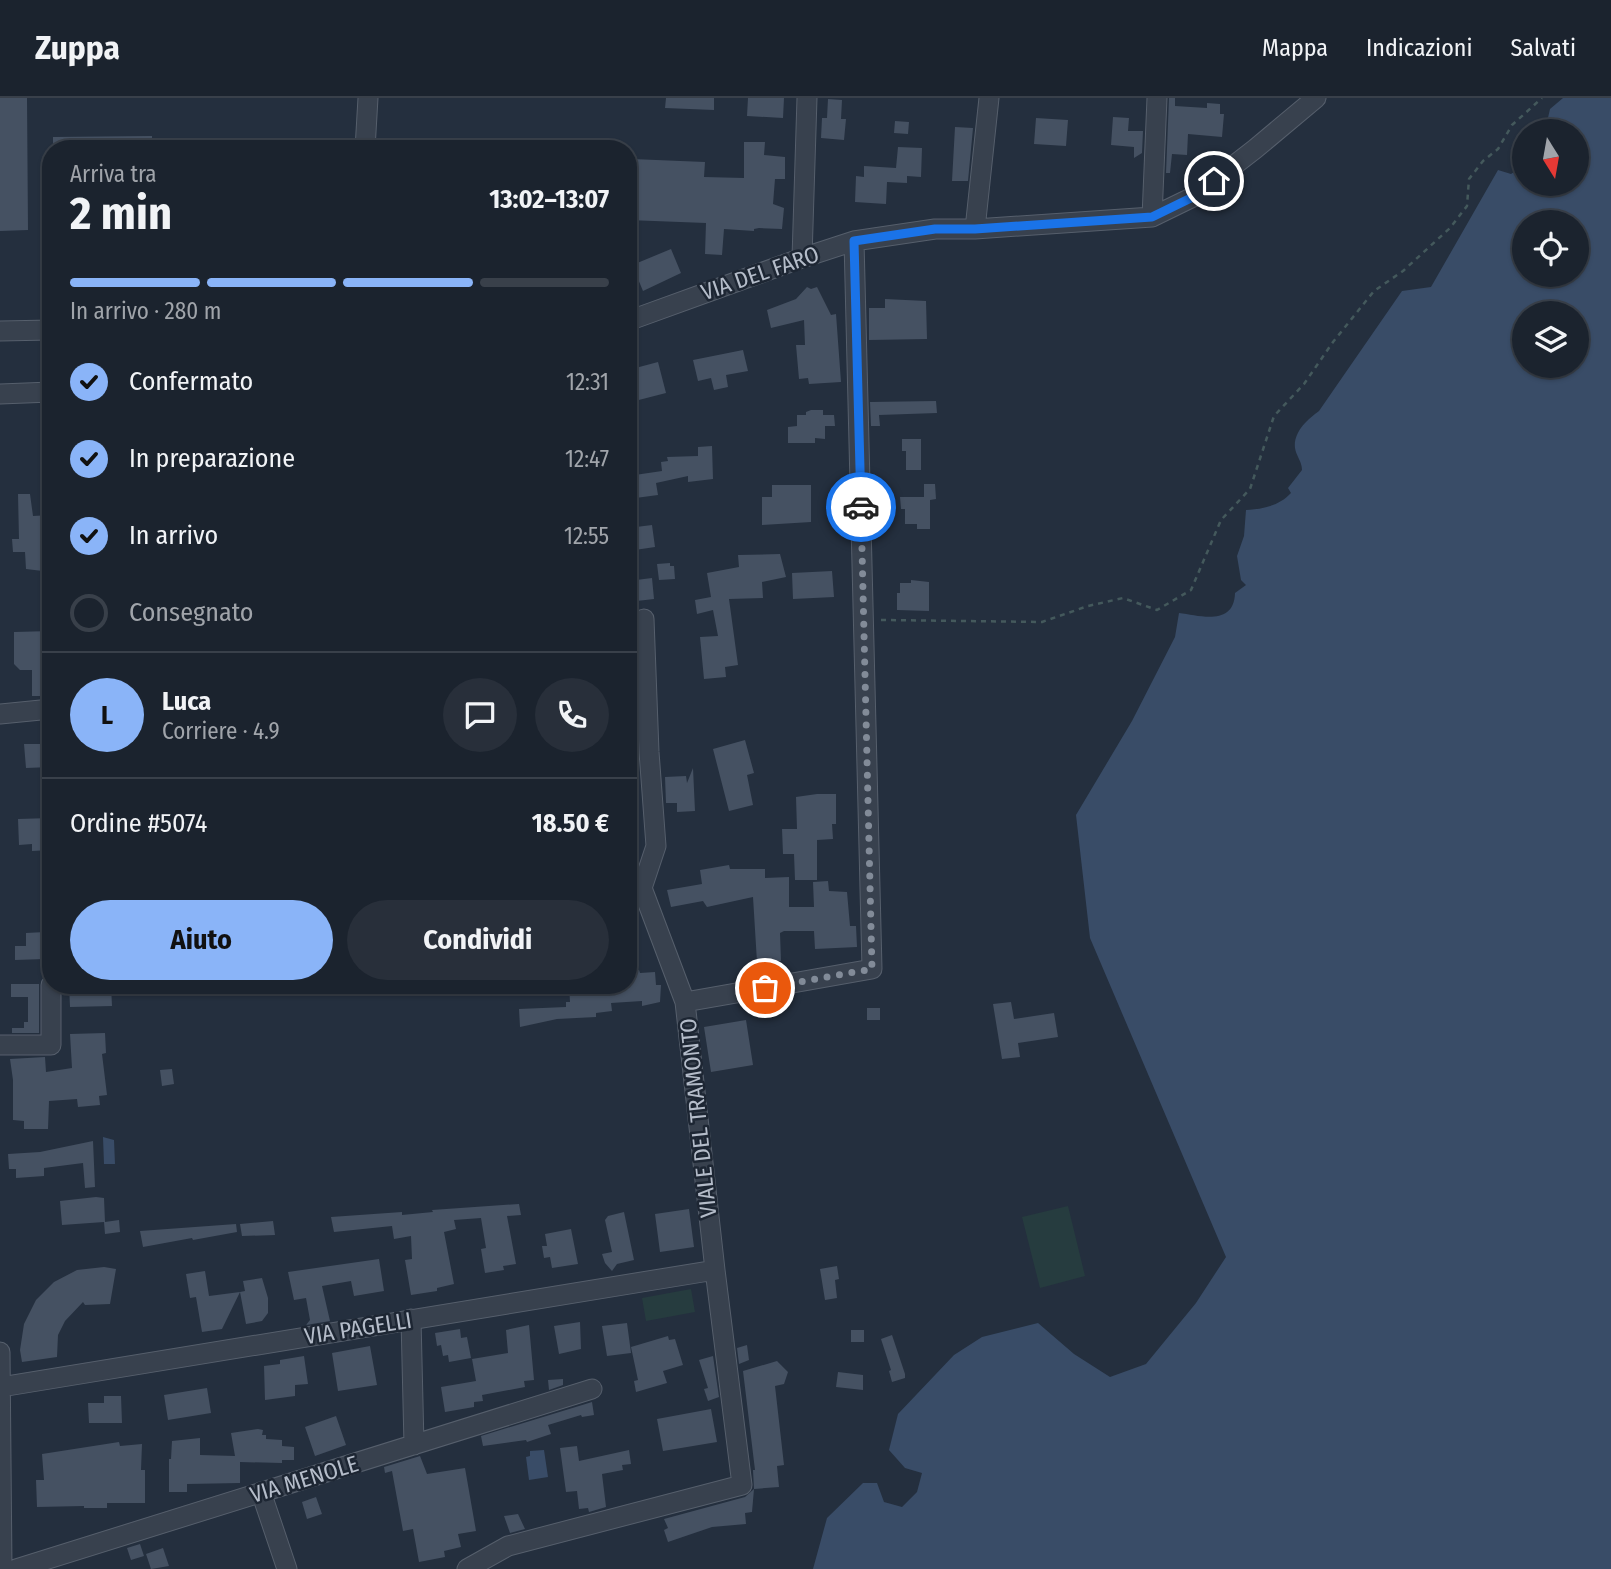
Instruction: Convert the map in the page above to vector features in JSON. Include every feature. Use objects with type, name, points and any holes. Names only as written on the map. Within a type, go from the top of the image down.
[{"type":"street","points":[[366,140],[368,98]]},
{"type":"street","points":[[802,258],[807,98]]},
{"type":"street","points":[[975,229],[989,98]]},
{"type":"street","points":[[1152,217],[1157,98]]},
{"type":"street","name":"VIA DEL FARO","points":[[637,318],[854,241],[935,229],[975,229],[1152,217],[1193,197],[1316,98]]},
{"type":"street","name":"VIALE DEL TRAMONTO","points":[[467,1569],[508,1546],[742,1485],[685,1002],[872,969],[854,241]]},
{"type":"street","points":[[0,331],[42,330]]},
{"type":"street","points":[[0,394],[42,392]]},
{"type":"street","points":[[637,884],[656,846],[643,618]]},
{"type":"street","points":[[0,714],[42,710]]},
{"type":"street","points":[[637,753],[649,752]]},
{"type":"street","points":[[637,893],[685,1002]]},
{"type":"street","points":[[0,1045],[51,1045],[51,994]]},
{"type":"street","name":"VIA PAGELLI","points":[[1,1387],[715,1270]]},
{"type":"street","points":[[411,1319],[414,1445]]},
{"type":"street","points":[[0,1352],[2,1569]]},
{"type":"street","name":"VIA MENOLE","points":[[16,1569],[592,1389]]},
{"type":"street","points":[[261,1492],[287,1569]]},
{"type":"path","points":[[864,620],[1042,622],[1123,598],[1157,610],[1191,590],[1221,520],[1250,489],[1274,416],[1304,384],[1374,291],[1403,271],[1450,228],[1467,206],[1469,179],[1483,161],[1498,149],[1512,125],[1542,98]]},
{"type":"green space","points":[[1068,1206],[1085,1276],[1040,1288],[1022,1217]]},
{"type":"green space","points":[[691,1289],[695,1312],[646,1321],[642,1298]]},
{"type":"water","points":[[1563,98],[1611,98],[1611,1569],[813,1569],[827,1518],[863,1483],[877,1483],[884,1502],[902,1507],[917,1492],[922,1473],[905,1468],[889,1450],[898,1414],[954,1355],[982,1337],[1038,1323],[1074,1354],[1110,1377],[1146,1364],[1196,1303],[1226,1257],[1090,938],[1076,815],[1132,721],[1175,637],[1179,613],[1206,617],[1223,615],[1233,603],[1235,593],[1246,585],[1241,580],[1237,556],[1244,536],[1246,510],[1270,506],[1291,493],[1288,488],[1302,470],[1295,448],[1299,431],[1319,411],[1402,291],[1431,287],[1498,170],[1512,173],[1512,196],[1589,196],[1589,119],[1548,119],[1550,109]]},
{"type":"water","points":[[103,1137],[114,1140],[115,1164],[104,1164]]},
{"type":"water","points":[[544,1450],[548,1477],[529,1480],[526,1457],[530,1456],[530,1451]]},
{"type":"building","points":[[0,98],[27,98],[28,230],[0,231]]},
{"type":"building","points":[[666,98],[714,98],[714,110],[665,108]]},
{"type":"building","points":[[748,98],[784,98],[783,118],[747,116]]},
{"type":"building","points":[[1169,98],[1175,98],[1175,106],[1207,108],[1207,103],[1220,104],[1220,114],[1224,114],[1222,137],[1188,134],[1187,155],[1172,154],[1170,173],[1166,173]]},
{"type":"building","points":[[828,99],[842,100],[841,119],[846,119],[844,140],[821,138],[822,118],[827,118]]},
{"type":"building","points":[[1113,117],[1129,118],[1128,131],[1143,131],[1142,153],[1134,158],[1134,147],[1111,145]]},
{"type":"building","points":[[1036,118],[1068,120],[1066,146],[1034,144]]},
{"type":"building","points":[[895,121],[909,122],[908,134],[894,133]]},
{"type":"building","points":[[955,127],[973,128],[968,181],[952,181]]},
{"type":"building","points":[[152,136],[152,140],[53,140],[53,137]]},
{"type":"building","points":[[744,142],[765,142],[764,155],[785,157],[785,179],[775,179],[773,204],[784,208],[782,229],[724,229],[722,255],[705,254],[706,223],[637,220],[637,159],[705,162],[704,177],[744,178]]},
{"type":"building","points":[[898,147],[922,148],[921,177],[907,176],[907,183],[887,182],[886,204],[855,202],[856,176],[864,177],[864,166],[896,168]]},
{"type":"building","points":[[671,249],[681,273],[643,291],[637,279],[637,263]]},
{"type":"building","points":[[807,287],[817,287],[831,315],[836,314],[841,382],[809,384],[808,378],[799,379],[796,345],[805,345],[804,320],[771,328],[767,310],[796,299]]},
{"type":"building","points":[[885,299],[926,301],[927,339],[869,340],[869,308],[885,308]]},
{"type":"building","points":[[743,350],[748,371],[726,375],[728,387],[714,390],[711,378],[698,381],[693,360]]},
{"type":"building","points":[[658,362],[666,393],[637,400],[637,368]]},
{"type":"building","points":[[936,401],[937,413],[879,415],[880,426],[871,426],[870,402]]},
{"type":"building","points":[[823,410],[823,415],[834,415],[835,426],[825,426],[825,439],[815,438],[815,443],[788,443],[788,427],[797,426],[797,415],[806,415],[806,412]]},
{"type":"building","points":[[902,439],[921,439],[921,470],[906,470],[906,451],[902,451]]},
{"type":"building","points":[[712,446],[713,479],[688,482],[688,476],[656,483],[658,495],[637,498],[637,475],[662,471],[661,462],[668,461],[667,457],[698,456],[698,447]]},
{"type":"building","points":[[924,484],[935,484],[936,499],[930,500],[930,529],[917,529],[917,524],[905,524],[905,509],[901,509],[900,497],[924,497]]},
{"type":"building","points":[[772,485],[811,485],[811,522],[762,525],[762,497],[772,497]]},
{"type":"building","points":[[18,494],[30,494],[33,516],[42,516],[42,571],[26,569],[25,552],[13,552],[12,539],[19,539]]},
{"type":"building","points":[[652,525],[655,547],[637,550],[637,527]]},
{"type":"building","points":[[780,554],[786,577],[762,582],[763,598],[729,599],[738,665],[725,667],[726,677],[704,679],[700,637],[718,636],[713,610],[697,614],[695,600],[711,597],[707,573],[739,567],[738,555]]},
{"type":"building","points":[[670,563],[670,566],[674,566],[675,579],[659,580],[657,564]]},
{"type":"building","points":[[832,571],[834,597],[793,599],[792,573]]},
{"type":"building","points":[[652,578],[654,599],[637,601],[637,580]]},
{"type":"building","points":[[911,580],[929,582],[929,611],[897,610],[900,583],[911,583]]},
{"type":"building","points":[[42,631],[42,696],[32,696],[32,670],[20,670],[14,664],[14,632]]},
{"type":"building","points":[[745,740],[754,773],[747,775],[753,805],[729,811],[713,749]]},
{"type":"building","points":[[24,744],[42,744],[42,767],[26,768]]},
{"type":"building","points":[[693,768],[695,811],[677,812],[677,803],[666,803],[665,777],[686,776],[687,783]]},
{"type":"building","points":[[836,794],[833,839],[817,840],[817,880],[795,880],[794,854],[783,854],[782,829],[797,829],[796,797]]},
{"type":"building","points":[[42,818],[42,850],[32,851],[32,844],[19,845],[18,819]]},
{"type":"building","points":[[729,865],[730,869],[765,869],[765,878],[789,877],[789,907],[814,907],[813,882],[828,881],[829,891],[847,892],[850,926],[856,926],[857,947],[815,949],[814,931],[784,931],[780,933],[781,961],[757,962],[753,897],[707,907],[703,901],[671,907],[667,890],[702,884],[700,870]]},
{"type":"building","points":[[42,932],[42,959],[15,960],[15,946],[26,946],[26,933]]},
{"type":"building","points":[[637,970],[640,973],[655,972],[656,985],[661,985],[660,1002],[642,1006],[642,1001],[611,1003],[612,1011],[596,1013],[596,1017],[557,1019],[520,1027],[519,1009],[566,1007],[566,1002],[570,1002],[570,994],[637,994]]},
{"type":"building","points":[[11,984],[39,984],[39,1033],[12,1033],[12,1028],[24,1028],[24,1022],[28,1022],[28,997],[11,997]]},
{"type":"building","points":[[69,994],[111,994],[112,1006],[70,1007]]},
{"type":"building","points":[[1011,1002],[1014,1019],[1054,1013],[1058,1037],[1018,1043],[1020,1057],[1002,1059],[993,1004]]},
{"type":"building","points":[[867,1008],[880,1008],[880,1020],[867,1020]]},
{"type":"building","points":[[746,1020],[753,1065],[711,1072],[704,1027]]},
{"type":"building","points":[[105,1033],[106,1053],[102,1054],[107,1095],[99,1096],[100,1105],[78,1107],[77,1099],[49,1101],[48,1129],[24,1129],[24,1121],[13,1120],[10,1059],[45,1057],[46,1072],[72,1068],[70,1034]]},
{"type":"building","points":[[172,1069],[174,1084],[162,1086],[160,1070]]},
{"type":"building","points":[[93,1141],[95,1187],[85,1188],[83,1163],[44,1168],[44,1176],[16,1178],[16,1169],[9,1169],[8,1154],[40,1152]]},
{"type":"building","points":[[104,1198],[105,1222],[119,1220],[120,1232],[105,1234],[104,1222],[62,1225],[60,1201]]},
{"type":"building","points":[[519,1204],[521,1215],[507,1216],[516,1264],[503,1266],[504,1270],[485,1273],[481,1249],[486,1248],[481,1218],[454,1220],[456,1229],[444,1232],[454,1284],[437,1288],[437,1291],[411,1295],[405,1260],[412,1259],[411,1236],[394,1239],[392,1226],[334,1232],[331,1217],[402,1212],[402,1215],[433,1212],[432,1210]]},
{"type":"building","points":[[689,1209],[694,1247],[660,1252],[655,1214]]},
{"type":"building","points":[[624,1212],[634,1260],[617,1264],[612,1271],[602,1254],[612,1252],[605,1220],[608,1216]]},
{"type":"building","points":[[273,1221],[275,1235],[242,1236],[240,1224]]},
{"type":"building","points":[[236,1224],[237,1232],[143,1247],[140,1231]]},
{"type":"building","points":[[571,1229],[578,1264],[552,1268],[550,1257],[544,1258],[542,1246],[547,1246],[545,1234]]},
{"type":"building","points":[[379,1259],[384,1291],[354,1296],[351,1281],[322,1286],[330,1321],[306,1325],[310,1320],[306,1298],[294,1300],[288,1272]]},
{"type":"building","points":[[837,1266],[837,1298],[825,1300],[820,1269]]},
{"type":"building","points":[[104,1267],[116,1269],[110,1304],[85,1305],[83,1302],[65,1321],[58,1335],[57,1357],[22,1362],[20,1350],[24,1324],[36,1300],[54,1282],[77,1270]]},
{"type":"building","points":[[205,1271],[209,1296],[240,1292],[222,1329],[202,1332],[196,1297],[190,1298],[186,1274]]},
{"type":"building","points":[[262,1278],[268,1298],[268,1313],[262,1321],[246,1324],[240,1292],[245,1291],[243,1281]]},
{"type":"building","points":[[580,1322],[581,1349],[559,1354],[554,1326]]},
{"type":"building","points":[[627,1323],[631,1353],[607,1356],[602,1326]]},
{"type":"building","points":[[529,1325],[534,1380],[524,1381],[525,1387],[482,1395],[483,1401],[474,1402],[474,1407],[445,1412],[441,1387],[476,1381],[472,1359],[508,1353],[506,1330]]},
{"type":"building","points":[[460,1329],[461,1338],[467,1337],[471,1358],[449,1362],[448,1355],[443,1356],[441,1345],[437,1346],[435,1333]]},
{"type":"building","points":[[851,1330],[864,1330],[864,1342],[851,1342]]},
{"type":"building","points":[[892,1335],[905,1378],[892,1382],[881,1339]]},
{"type":"building","points":[[668,1336],[669,1340],[675,1339],[683,1365],[663,1371],[667,1383],[636,1392],[634,1381],[638,1380],[631,1347]]},
{"type":"building","points":[[747,1345],[749,1360],[739,1364],[737,1348]]},
{"type":"building","points":[[370,1346],[377,1385],[338,1391],[332,1353]]},
{"type":"building","points":[[304,1356],[308,1384],[295,1385],[295,1396],[265,1400],[264,1366]]},
{"type":"building","points":[[713,1356],[719,1397],[708,1401],[704,1389],[708,1388],[699,1360]]},
{"type":"building","points":[[777,1361],[788,1372],[784,1384],[775,1386],[784,1465],[777,1466],[779,1487],[754,1489],[755,1470],[743,1371]]},
{"type":"building","points":[[838,1372],[863,1375],[863,1390],[836,1387]]},
{"type":"building","points":[[563,1379],[563,1385],[549,1390],[548,1380]]},
{"type":"building","points":[[207,1388],[211,1413],[168,1420],[164,1395]]},
{"type":"building","points":[[104,1396],[121,1396],[122,1423],[89,1423],[88,1403],[104,1403]]},
{"type":"building","points":[[592,1402],[594,1415],[581,1415],[548,1425],[551,1434],[527,1442],[483,1446],[481,1436]]},
{"type":"building","points":[[711,1409],[717,1442],[663,1451],[657,1419]]},
{"type":"building","points":[[336,1416],[346,1445],[315,1456],[305,1427]]},
{"type":"building","points":[[263,1430],[262,1435],[266,1435],[266,1439],[282,1440],[282,1446],[294,1447],[294,1460],[282,1460],[282,1463],[240,1462],[240,1483],[187,1484],[187,1492],[169,1492],[172,1441],[200,1438],[200,1455],[235,1456],[231,1433]]},
{"type":"building","points":[[119,1442],[120,1446],[142,1444],[141,1470],[145,1470],[145,1503],[107,1503],[107,1508],[37,1507],[36,1480],[44,1480],[42,1454]]},
{"type":"building","points":[[577,1446],[579,1461],[629,1450],[631,1464],[622,1465],[623,1470],[602,1474],[606,1507],[589,1512],[588,1508],[579,1509],[577,1491],[566,1492],[560,1448]]},
{"type":"building","points":[[420,1456],[427,1474],[465,1468],[476,1531],[458,1534],[461,1547],[444,1551],[445,1557],[419,1562],[413,1529],[403,1531],[392,1471],[385,1473],[384,1467]]},
{"type":"building","points":[[754,1489],[752,1512],[745,1513],[746,1524],[712,1527],[668,1542],[664,1530],[668,1528],[664,1519],[745,1497]]},
{"type":"building","points":[[316,1497],[322,1514],[307,1519],[302,1502]]},
{"type":"building","points":[[518,1514],[525,1529],[510,1533],[504,1516]]},
{"type":"building","points":[[140,1544],[144,1556],[131,1560],[127,1548]]},
{"type":"building","points":[[163,1548],[169,1566],[151,1569],[146,1554]]},
{"type":"way so far","points":[[765,988],[872,969],[861,507]]},
{"type":"route","points":[[861,507],[854,241],[935,229],[975,229],[1152,217],[1193,197],[1214,181]]}]
